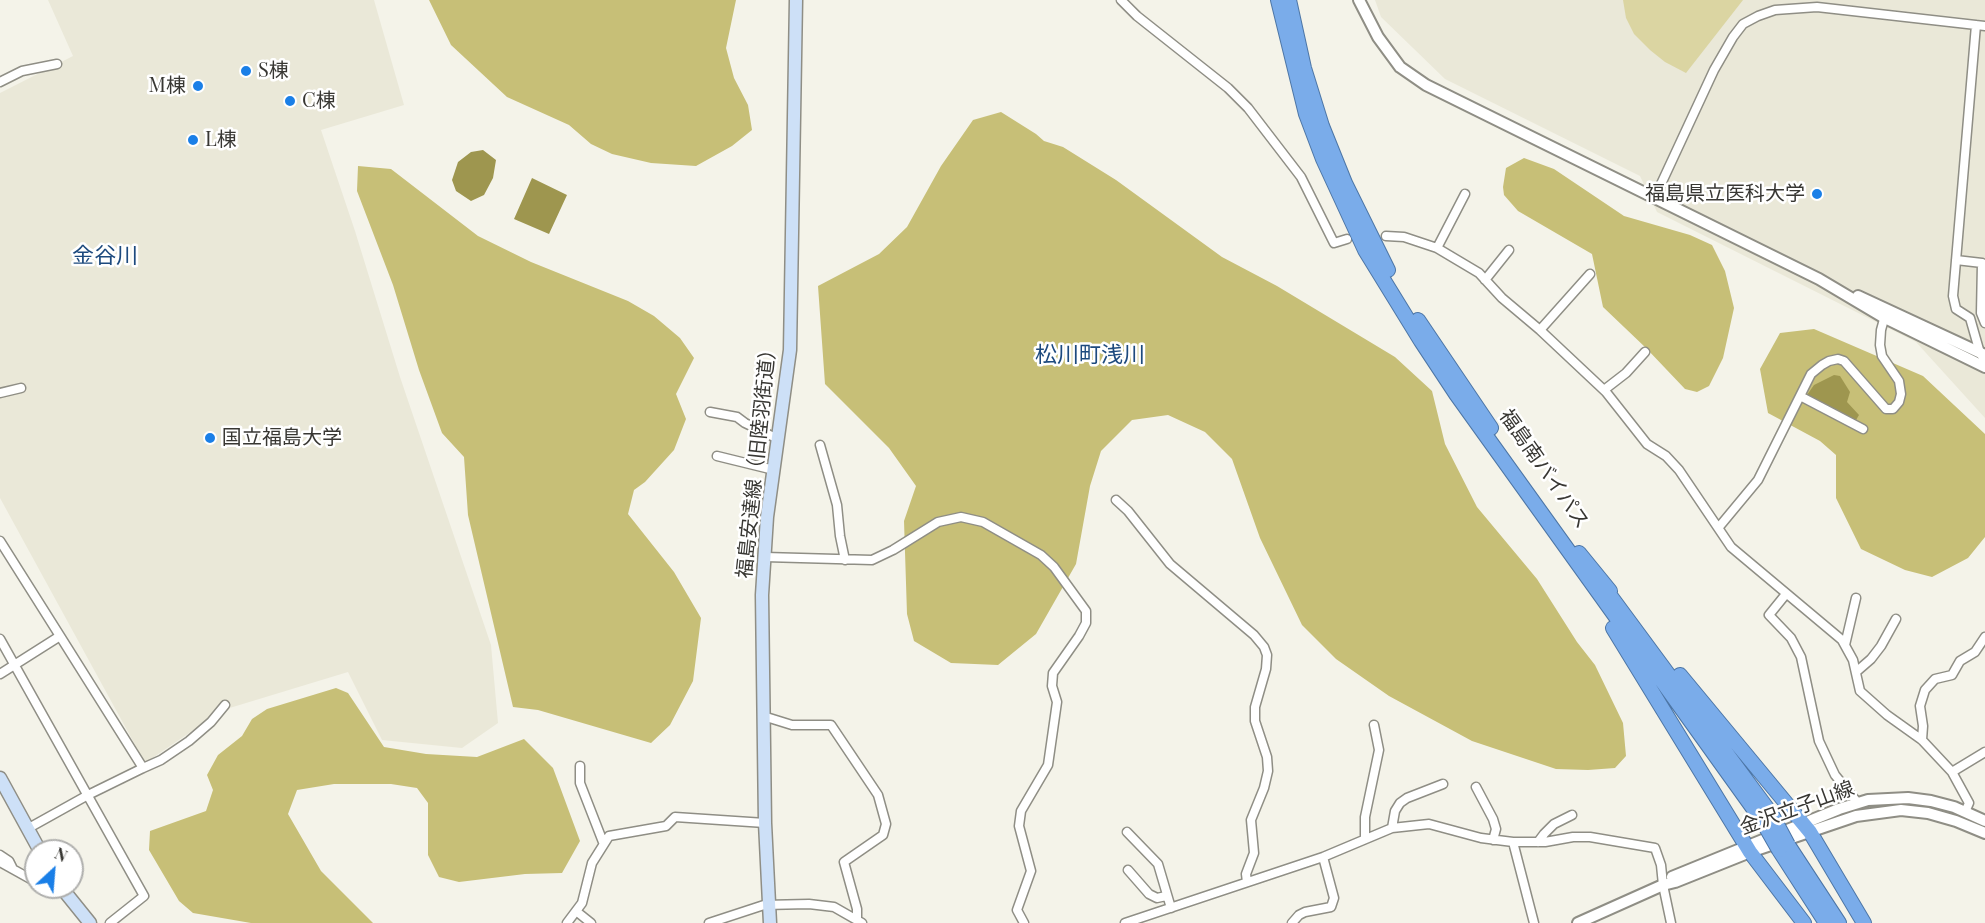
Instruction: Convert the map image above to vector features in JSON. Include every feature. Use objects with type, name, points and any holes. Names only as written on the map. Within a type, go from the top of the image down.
[{"type":"highway","name":"福島南バイパス","points":[[1278,0],[1306,114],[1323,159],[1365,250],[1415,333],[1554,533],[1767,819]]},
{"type":"highway","name":"福島南バイパス","points":[[1289,0],[1304,68],[1322,126],[1370,237],[1402,297],[1576,550],[1767,819],[1826,923]]},
{"type":"highway","points":[[1554,533],[1748,849],[1804,923]]},
{"type":"highway","points":[[1576,550],[1807,828],[1864,923]]},
{"type":"highway","name":"福島南バイパス","points":[[1784,848],[1839,923]]},
{"type":"main road","name":"福島安達線（旧陸羽街道）","points":[[770,923],[765,823],[762,595],[767,517],[790,350],[796,0]]},
{"type":"main road","points":[[0,778],[33,839]]},
{"type":"main road","points":[[71,899],[90,923]]},
{"type":"street","points":[[1121,0],[1137,16],[1228,88],[1248,108],[1301,177],[1334,243],[1347,239]]},
{"type":"street","points":[[1359,0],[1378,37],[1400,67],[1426,85],[1819,279],[1968,359],[1984,358]]},
{"type":"street","points":[[1655,197],[1728,45],[1743,24],[1758,16],[1775,10],[1817,7],[1980,25],[1953,296],[1956,309],[1970,318],[1984,358]]},
{"type":"street","points":[[0,82],[22,71],[57,64]]},
{"type":"street","points":[[1437,248],[1465,194]]},
{"type":"street","points":[[1386,236],[1404,237],[1437,248],[1479,273],[1502,298],[1604,390],[1647,444],[1666,456],[1679,470],[1731,547],[1823,622],[1845,645],[1853,660],[1860,692],[1922,740],[1952,772],[1969,803],[1965,812]]},
{"type":"street","points":[[1485,280],[1509,250]]},
{"type":"street","points":[[1956,260],[1982,263],[1981,313],[1985,323]]},
{"type":"street","points":[[1540,330],[1590,274]]},
{"type":"street","points":[[1885,313],[1931,330],[1984,358]]},
{"type":"street","points":[[1719,527],[1758,480],[1811,374],[1829,361],[1838,359],[1850,365],[1886,410],[1893,409],[1899,402],[1901,394],[1899,381],[1882,356],[1880,345],[1885,313]]},
{"type":"street","points":[[1931,330],[1937,329],[1965,342],[1974,329]]},
{"type":"street","points":[[1604,390],[1626,373],[1645,352]]},
{"type":"street","points":[[0,393],[21,388]]},
{"type":"street","points":[[1800,396],[1863,429]]},
{"type":"street","points":[[710,412],[737,417],[778,439]]},
{"type":"street","points":[[820,445],[837,504],[845,560]]},
{"type":"street","points":[[717,456],[774,470]]},
{"type":"street","points":[[1116,500],[1170,564],[1254,635],[1264,647],[1267,655],[1266,669],[1255,707],[1255,721],[1268,757],[1268,771],[1251,820],[1254,853],[1246,874],[1247,882]]},
{"type":"street","points":[[765,556],[872,560],[893,550],[938,522],[961,517],[983,522],[1041,555],[1053,567],[1086,611],[1086,622],[1079,636],[1053,673],[1052,686],[1057,702],[1048,765],[1021,811],[1018,826],[1031,871],[1017,910],[1024,923]]},
{"type":"street","points":[[0,542],[143,768]]},
{"type":"street","points":[[1786,594],[1768,615],[1791,638],[1801,657],[1819,741],[1835,775],[1858,803]]},
{"type":"street","points":[[1845,645],[1856,598]]},
{"type":"street","points":[[1856,672],[1871,659],[1889,634],[1896,618]]},
{"type":"street","points":[[0,674],[60,636]]},
{"type":"street","points":[[1922,740],[1923,726],[1920,706],[1924,690],[1935,679],[1952,675],[1959,661],[1975,652],[1985,638]]},
{"type":"street","points":[[0,639],[144,896],[110,923]]},
{"type":"street","points":[[27,829],[88,795],[161,760],[189,741],[211,722],[225,705]]},
{"type":"street","points":[[763,716],[792,725],[831,725],[878,795],[886,825],[883,835],[844,862],[859,921]]},
{"type":"street","points":[[1365,839],[1366,808],[1379,750],[1374,725]]},
{"type":"street","points":[[1952,772],[1985,752]]},
{"type":"street","points":[[580,766],[580,783],[603,842]]},
{"type":"street","points":[[1392,828],[1395,811],[1400,803],[1443,784]]},
{"type":"street","points":[[1476,787],[1493,819],[1496,829],[1493,840]]},
{"type":"street","name":"金沢立子山線","points":[[1807,828],[1858,803],[1888,798],[1931,801],[1985,821]]},
{"type":"street","name":"金沢立子山線","points":[[1578,923],[1748,849],[1807,828],[1856,816],[1901,810],[1928,813],[1985,833]]},
{"type":"street","points":[[1538,842],[1554,824],[1572,815]]},
{"type":"street","points":[[567,923],[582,903],[592,863],[603,842],[609,836],[666,826],[675,818],[765,823]]},
{"type":"street","points":[[1125,923],[1323,857],[1392,828],[1429,825],[1493,840],[1538,842],[1590,837],[1655,848],[1661,865],[1662,885],[1671,923]]},
{"type":"street","points":[[1127,832],[1158,864],[1171,908]]},
{"type":"street","points":[[1513,842],[1534,923]]},
{"type":"street","points":[[0,855],[9,861],[13,869]]},
{"type":"street","points":[[1292,923],[1305,912],[1331,907],[1334,898],[1323,857]]},
{"type":"street","points":[[0,862],[24,875]]},
{"type":"street","points":[[1128,870],[1149,894],[1157,898],[1166,896]]},
{"type":"street","points":[[709,923],[764,905],[826,904],[859,921]]},
{"type":"street","points":[[576,911],[591,923]]},
{"type":"shaded area","name":"国立福島大学","points":[[48,0],[374,0],[404,105],[321,130],[400,377],[491,645],[498,723],[462,748],[382,740],[348,672],[223,710],[145,763],[0,498],[0,93],[73,56]]},
{"type":"shaded area","points":[[429,0],[736,0],[726,48],[734,78],[748,105],[752,130],[732,146],[696,166],[651,163],[612,154],[591,144],[569,125],[507,97],[451,45]]},
{"type":"shaded area","name":"福島県立医科大学","points":[[1375,0],[1985,0],[1985,418],[1916,342],[1657,212],[1640,176],[1445,79],[1381,17]]},
{"type":"shaded area","points":[[1623,0],[1743,0],[1686,73],[1665,62],[1634,34],[1626,18]]},
{"type":"shaded area","points":[[1001,112],[1044,141],[1063,147],[1116,180],[1222,257],[1277,286],[1395,357],[1432,391],[1445,444],[1477,507],[1537,579],[1577,642],[1595,665],[1623,723],[1626,756],[1615,768],[1556,769],[1472,741],[1389,696],[1336,659],[1302,625],[1260,538],[1232,459],[1205,432],[1168,415],[1132,420],[1101,451],[1090,486],[1076,564],[1036,634],[998,665],[951,663],[914,641],[907,614],[904,521],[916,486],[889,448],[825,384],[818,286],[879,254],[907,227],[941,166],[973,120]]},
{"type":"shaded area","points":[[483,150],[496,160],[493,178],[484,195],[471,201],[456,191],[452,180],[458,162],[471,152]]},
{"type":"shaded area","points":[[1524,158],[1554,169],[1624,216],[1690,235],[1712,245],[1725,271],[1734,308],[1723,358],[1709,386],[1697,392],[1685,389],[1603,307],[1592,254],[1518,211],[1504,195],[1506,168]]},
{"type":"shaded area","points":[[358,166],[391,169],[478,236],[531,262],[628,301],[654,316],[680,338],[694,358],[676,394],[686,419],[674,450],[645,482],[634,490],[628,514],[674,572],[701,618],[693,681],[670,725],[651,743],[538,710],[513,707],[468,515],[464,457],[442,433],[419,370],[393,285],[357,191]]},
{"type":"shaded area","points":[[532,178],[567,195],[549,234],[514,219]]},
{"type":"shaded area","points":[[1814,329],[1923,376],[1985,434],[1985,537],[1968,558],[1932,577],[1905,570],[1861,549],[1836,498],[1836,455],[1820,441],[1768,413],[1760,369],[1780,333]]},
{"type":"shaded area","points":[[1834,375],[1840,376],[1850,392],[1847,402],[1859,415],[1856,420],[1807,395],[1814,385]]},
{"type":"shaded area","points":[[336,688],[348,693],[384,747],[426,754],[477,757],[524,739],[553,768],[580,841],[562,873],[525,874],[459,882],[439,877],[428,855],[428,803],[417,788],[391,784],[334,784],[297,790],[288,814],[321,871],[373,923],[251,923],[193,913],[179,901],[149,850],[150,831],[206,811],[213,790],[207,775],[218,755],[242,736],[252,719],[267,709]]},
{"type":"place","name":"S棟","points":[[246,71]]},
{"type":"place","name":"M棟","points":[[198,86]]},
{"type":"place","name":"C棟","points":[[290,101]]},
{"type":"place","name":"L棟","points":[[193,140]]},
{"type":"place","name":"福島県立医科大学","points":[[1817,194]]},
{"type":"place","name":"国立福島大学","points":[[210,438]]},
{"type":"district","name":"金谷川","points":[[105,256]]},
{"type":"district","name":"松川町浅川","points":[[1090,355]]}]
